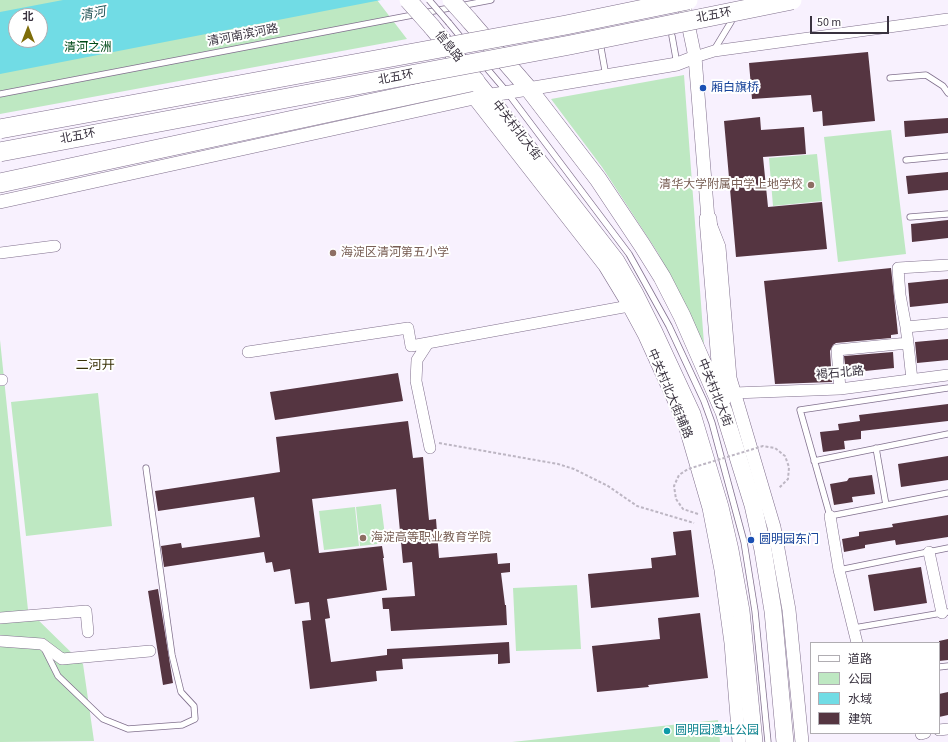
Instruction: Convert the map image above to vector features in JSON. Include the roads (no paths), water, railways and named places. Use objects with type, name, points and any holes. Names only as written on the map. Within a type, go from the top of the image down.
[{"type":"highway","name":"北五环","points":[[0,129],[558,26],[688,0]]},
{"type":"highway","name":"北五环","points":[[0,152],[562,46],[792,0]]},
{"type":"highway","points":[[0,183],[479,91]]},
{"type":"main road","name":"信息路","points":[[408,0],[432,27],[479,91]]},
{"type":"main road","points":[[451,0],[528,88]]},
{"type":"main road","name":"中关村北大街","points":[[528,88],[598,179],[642,244],[662,277],[682,316],[724,412],[753,505],[763,550],[773,611],[785,742]]},
{"type":"main road","name":"中关村北大街","points":[[479,91],[616,261],[654,332],[692,414],[720,507],[740,603],[754,742]]},
{"type":"main road","points":[[708,219],[724,412]]},
{"type":"street","points":[[682,0],[695,57],[708,219],[719,247],[730,378],[774,527],[789,610],[802,742]]},
{"type":"street","points":[[0,202],[479,91],[507,92],[677,64],[714,51],[948,19]]},
{"type":"street","name":"中关村北大街辅路","points":[[479,91],[605,266],[629,306],[684,422],[710,508],[731,643],[739,742]]},
{"type":"street","points":[[0,253],[55,246]]},
{"type":"street","points":[[912,380],[906,327],[900,295],[898,268],[948,265]]},
{"type":"street","points":[[248,352],[408,328],[411,346],[629,306]]},
{"type":"street","points":[[906,327],[948,323]]},
{"type":"street","points":[[428,343],[417,360],[416,381],[430,444]]},
{"type":"street","points":[[840,389],[837,350],[908,343]]},
{"type":"street","name":"褐石北路","points":[[734,393],[840,389],[948,375]]},
{"type":"street","points":[[830,516],[839,570],[857,642]]},
{"type":"street","points":[[929,552],[945,613]]},
{"type":"street","points":[[0,618],[86,612],[88,632]]},
{"type":"street","points":[[0,641],[42,644],[62,659],[150,650]]},
{"type":"lane","name":"信息路","points":[[428,0],[469,47]]},
{"type":"lane","name":"清河南滨河路","points":[[0,94],[491,0]]},
{"type":"lane","points":[[714,51],[731,22]]},
{"type":"lane","points":[[672,36],[677,64]]},
{"type":"lane","points":[[601,48],[606,76]]},
{"type":"lane","name":"信息路","points":[[479,59],[507,92]]},
{"type":"lane","points":[[890,78],[926,74],[943,86],[948,93]]},
{"type":"lane","name":"中关村北大街","points":[[507,92],[629,254],[669,326],[704,401],[712,423],[744,542],[755,611],[768,742]]},
{"type":"lane","points":[[906,160],[948,156]]},
{"type":"lane","points":[[910,217],[948,214]]},
{"type":"lane","points":[[948,388],[800,410],[830,516],[948,492]]},
{"type":"lane","points":[[814,461],[948,434]]},
{"type":"lane","points":[[876,448],[886,505]]},
{"type":"lane","points":[[44,646],[58,676],[103,719],[128,728],[182,725],[195,719],[194,706],[181,692],[172,655],[146,468]]},
{"type":"lane","points":[[839,570],[948,548]]},
{"type":"lane","points":[[854,628],[945,613]]},
{"type":"water","name":"清河","points":[[63,0],[381,0],[0,74],[0,12],[8,10],[8,48],[48,48],[48,8],[21,8]]},
{"type":"place","name":"厢白旗桥","points":[[703,88]]},
{"type":"place","name":"清华大学附属中学上地学校","points":[[811,185]]},
{"type":"place","name":"海淀区清河第五小学","points":[[333,253]]},
{"type":"place","name":"海淀高等职业教育学院","points":[[363,538]]},
{"type":"place","name":"圆明园东门","points":[[751,540]]},
{"type":"place","name":"圆明园遗址公园","points":[[667,731]]},
{"type":"district","name":"二河开","points":[[95,366]]},
{"type":"park label","name":"清河之洲","points":[[88,48]]}]
